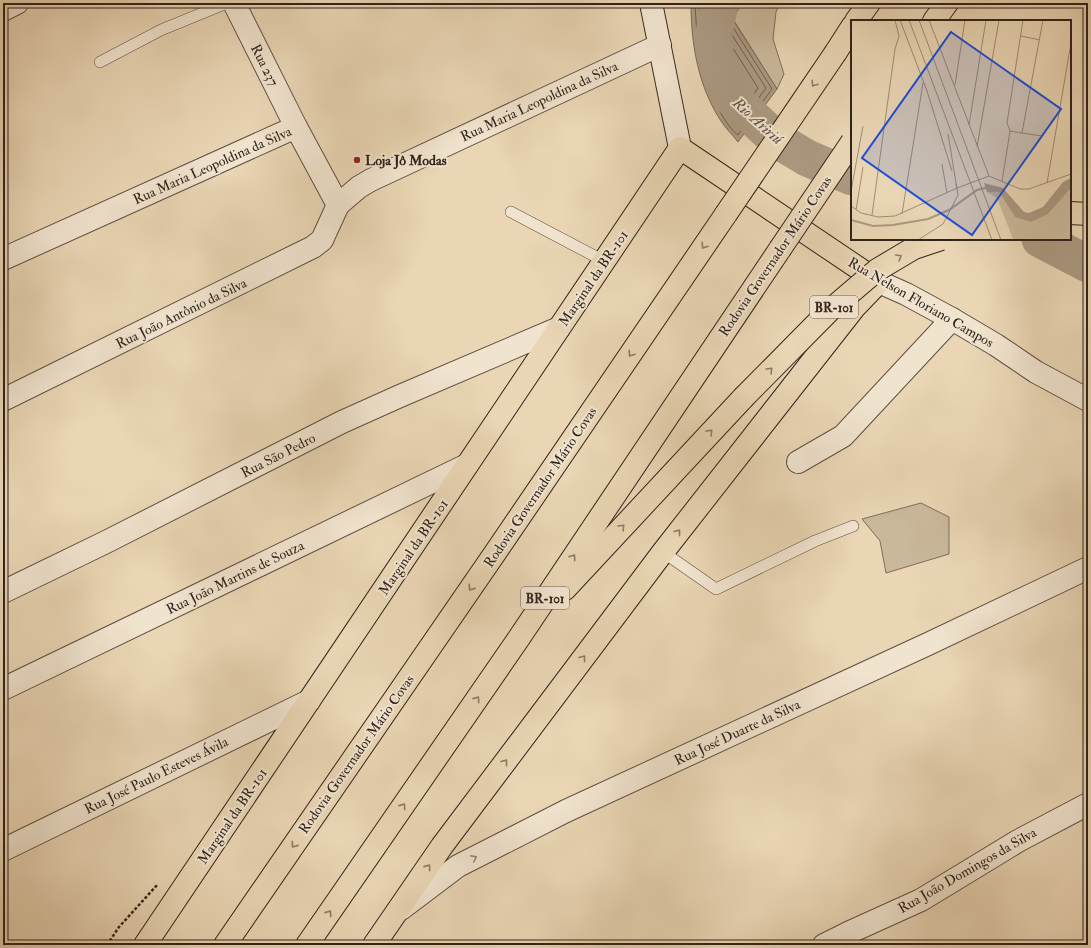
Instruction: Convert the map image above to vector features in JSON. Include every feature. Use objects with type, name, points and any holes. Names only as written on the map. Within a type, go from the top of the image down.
[{"type":"main road","points":[[857,20],[869,3]]},
{"type":"main road","points":[[935,20],[947,3]]},
{"type":"main road","name":"Rodovia Governador Mário Covas","points":[[225,945],[489,563],[851,29]]},
{"type":"main road","name":"Rodovia Governador Mário Covas","points":[[307,945],[519,638],[851,143]]},
{"type":"main road","name":"Marginal da BR-101","points":[[145,945],[680,148]]},
{"type":"main road","name":"Rua Nelson Floriano Campos","points":[[680,148],[879,282]]},
{"type":"main road","points":[[1071,213],[1088,214]]},
{"type":"main road","name":"BR-101","points":[[519,638],[743,398],[830,311],[877,270],[914,248],[938,240]]},
{"type":"main road","points":[[374,945],[442,846],[663,552],[849,315],[879,282]]},
{"type":"street","points":[[3,10],[18,3]]},
{"type":"street","name":"Rua 237","points":[[234,3],[296,127]]},
{"type":"street","points":[[651,3],[680,148]]},
{"type":"street","name":"Rua Maria Leopoldina da Silva","points":[[3,259],[296,127],[338,205],[359,187],[371,180],[660,45]]},
{"type":"street","name":"Rua João Antônio da Silva","points":[[3,400],[307,251],[322,240],[338,205]]},
{"type":"street","name":"Rua Nelson Floriano Campos","points":[[879,282],[906,294],[952,319],[996,345],[1036,372],[1088,400]]},
{"type":"street","points":[[798,462],[843,436],[952,319]]},
{"type":"street","name":"Rua São Pedro","points":[[3,592],[106,542],[342,422],[559,328]]},
{"type":"street","name":"Rua João Martins de Souza","points":[[3,689],[467,465]]},
{"type":"street","name":"Rua José Duarte da Silva","points":[[396,912],[458,866],[566,811],[920,648],[1088,568]]},
{"type":"street","name":"Rua José Paulo Esteves Ávila","points":[[3,850],[309,701]]},
{"type":"street","name":"Rua João Domingos da Silva","points":[[824,945],[921,900],[1018,841],[1088,804]]},
{"type":"lane","points":[[100,62],[161,30],[227,3]]},
{"type":"lane","points":[[511,212],[604,261]]},
{"type":"lane","points":[[663,552],[716,589],[815,542],[853,526]]},
{"type":"shaded area","points":[[741,3],[780,3],[776,12],[773,39],[784,74],[777,89],[733,19]]},
{"type":"shaded area","points":[[921,503],[949,517],[949,554],[886,573],[880,541],[862,519]]},
{"type":"water","points":[[691,3],[741,3],[733,20],[777,89],[738,142],[723,124],[713,108],[701,79],[692,34]]},
{"type":"waterway","name":"Rio Aririú","points":[[720,3],[713,38],[717,63],[731,97],[777,140],[807,158],[851,177]]},
{"type":"waterway","name":"Rio Aririú","points":[[1042,240],[1088,264]]},
{"type":"place","name":"Loja Jô Modas","points":[[357,160]]}]
